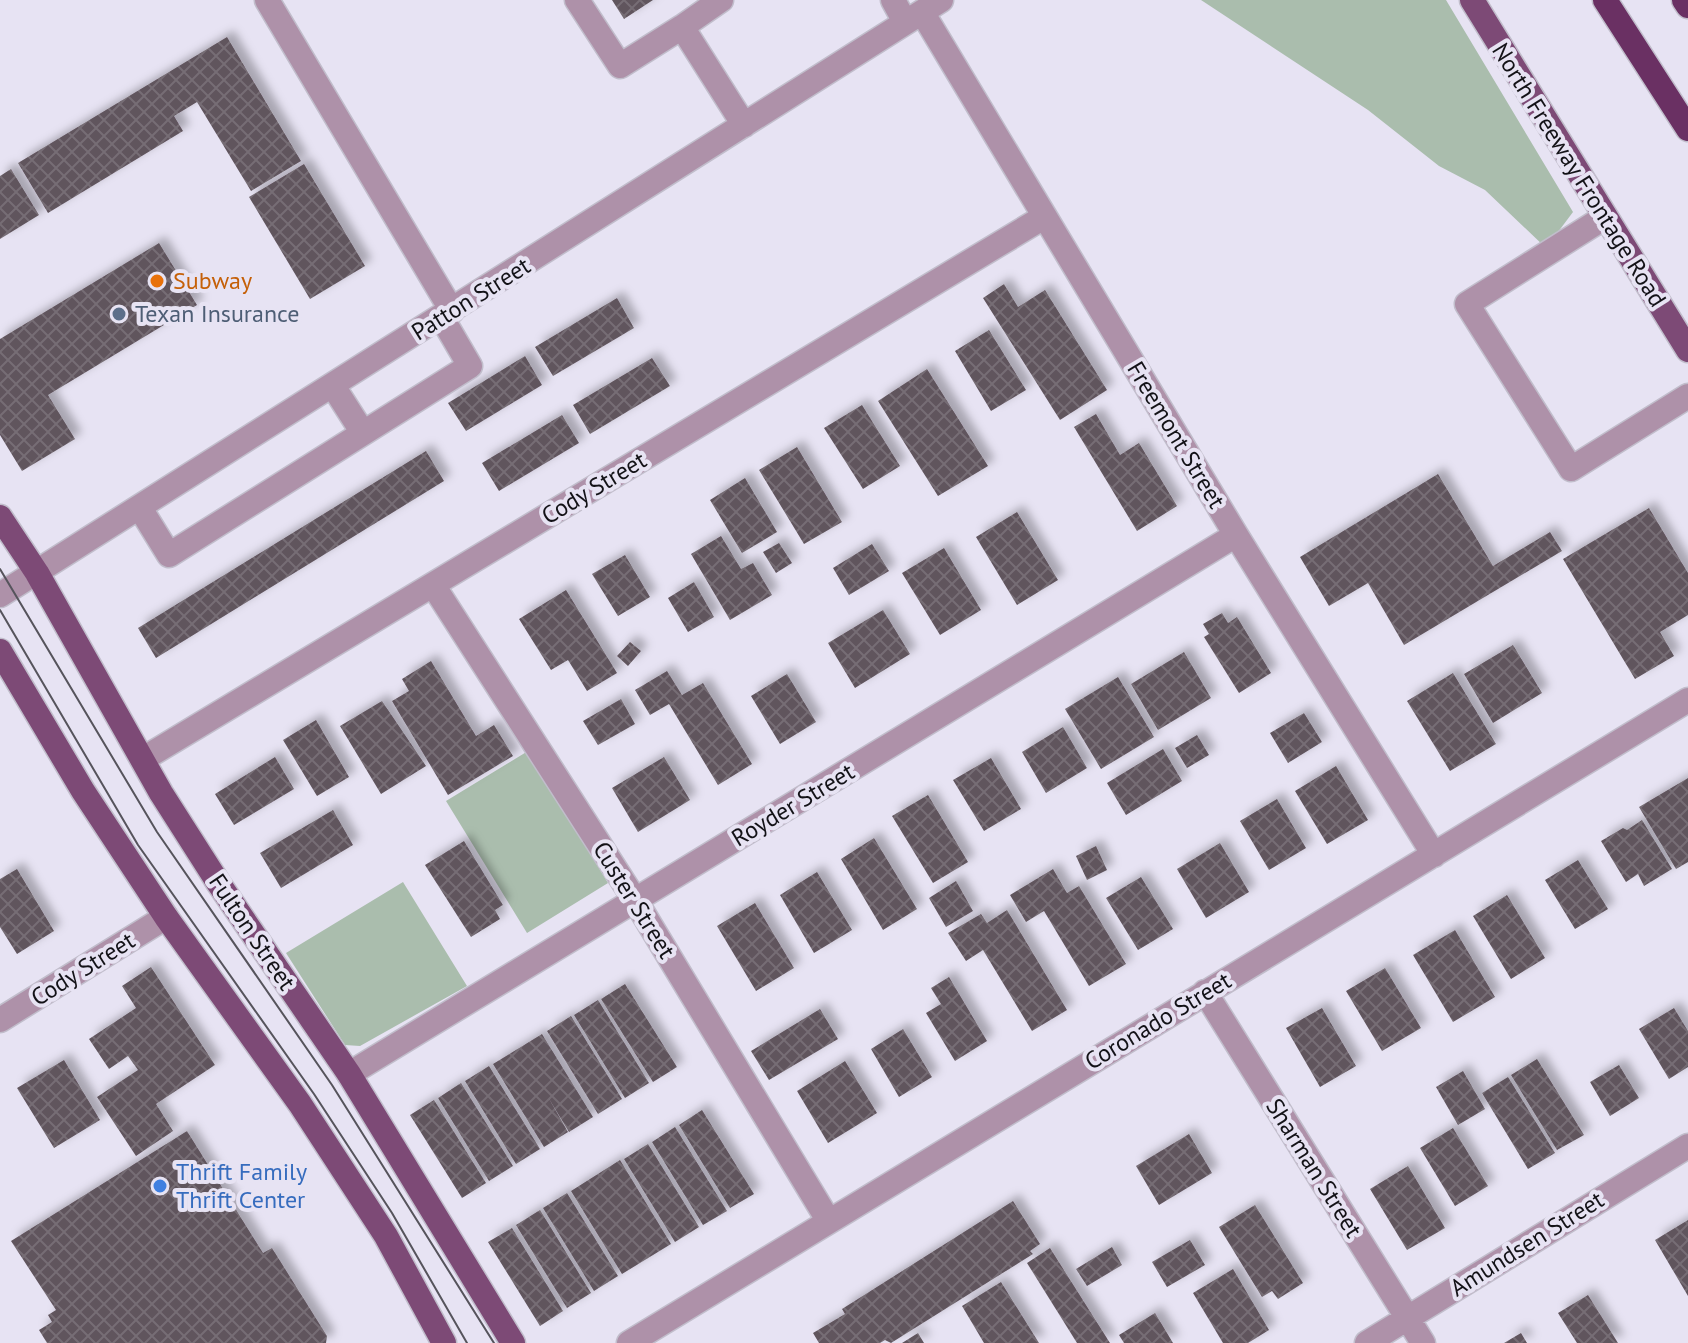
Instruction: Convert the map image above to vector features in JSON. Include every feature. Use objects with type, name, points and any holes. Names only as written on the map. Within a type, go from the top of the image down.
[{"type":"highway","points":[[1605,0],[1688,129]]},
{"type":"highway","points":[[1684,0],[1688,6]]},
{"type":"main road","name":"North Freeway Frontage Road","points":[[1472,0],[1688,350]]},
{"type":"main road","name":"Fulton Street","points":[[0,517],[37,573],[161,793],[349,1074],[513,1343]]},
{"type":"main road","points":[[0,651],[54,746],[166,917],[300,1104],[386,1236],[444,1343]]},
{"type":"street","points":[[140,508],[169,555],[470,366],[447,315],[267,0]]},
{"type":"street","points":[[577,0],[620,66],[721,0]]},
{"type":"street","name":"Freemont Street","points":[[893,0],[923,11],[1236,535],[1434,855]]},
{"type":"street","name":"Patton Street","points":[[0,595],[923,11]]},
{"type":"street","points":[[682,27],[744,125]]},
{"type":"street","name":"Cody Street","points":[[143,759],[1044,217]]},
{"type":"street","points":[[1605,217],[1467,304],[1571,469],[1688,396]]},
{"type":"street","points":[[333,386],[363,433]]},
{"type":"street","name":"Royder Street","points":[[349,1074],[1236,535]]},
{"type":"street","name":"Custer Street","points":[[433,585],[635,900],[828,1220]]},
{"type":"street","name":"Coronado Street","points":[[629,1343],[1688,700]]},
{"type":"street","name":"Cody Street","points":[[0,1020],[166,917]]},
{"type":"street","name":"Sharman Street","points":[[1205,992],[1423,1343]]},
{"type":"street","name":"Amundsen Street","points":[[1367,1343],[1688,1146]]},
{"type":"green space","points":[[1201,0],[1446,0],[1573,212],[1546,248],[1485,190],[1439,166],[1368,110]]},
{"type":"green space","points":[[528,751],[608,883],[527,933],[446,801]]},
{"type":"green space","points":[[403,882],[467,986],[360,1046],[345,1045],[286,953]]},
{"type":"building","points":[[612,0],[653,0],[624,19]]},
{"type":"building","points":[[227,37],[301,161],[251,191],[197,102],[174,116],[183,131],[48,213],[18,163]]},
{"type":"building","points":[[304,164],[365,266],[310,299],[249,197]]},
{"type":"building","points":[[11,169],[39,215],[0,239],[0,176]]},
{"type":"building","points":[[159,243],[197,305],[48,395],[75,439],[22,471],[0,435],[0,339]]},
{"type":"building","points":[[1004,284],[1018,307],[1045,290],[1107,390],[1060,420],[983,298]]},
{"type":"building","points":[[617,298],[634,328],[553,376],[535,347]]},
{"type":"building","points":[[989,330],[1026,390],[991,411],[955,351]]},
{"type":"building","points":[[525,356],[542,385],[466,431],[448,403]]},
{"type":"building","points":[[652,358],[670,386],[590,434],[573,405]]},
{"type":"building","points":[[927,369],[988,466],[938,496],[878,401]]},
{"type":"building","points":[[862,405],[900,466],[863,489],[824,428]]},
{"type":"building","points":[[1096,414],[1120,455],[1139,443],[1177,506],[1137,531],[1074,427]]},
{"type":"building","points":[[562,415],[579,443],[499,491],[482,463]]},
{"type":"building","points":[[797,447],[842,522],[804,544],[759,470]]},
{"type":"building","points":[[426,451],[444,481],[156,658],[138,628]]},
{"type":"building","points":[[1438,474],[1493,566],[1550,532],[1562,551],[1404,645],[1368,583],[1329,606],[1300,557]]},
{"type":"building","points":[[745,478],[777,532],[742,553],[710,500]]},
{"type":"building","points":[[1649,508],[1688,573],[1688,615],[1660,632],[1674,656],[1635,679],[1563,559]]},
{"type":"building","points":[[1017,512],[1058,580],[1017,605],[976,537]]},
{"type":"building","points":[[721,536],[741,569],[753,563],[772,595],[730,620],[691,554]]},
{"type":"building","points":[[779,543],[792,563],[776,573],[763,552]]},
{"type":"building","points":[[872,544],[889,571],[849,595],[833,568]]},
{"type":"building","points":[[944,548],[981,610],[940,635],[902,573]]},
{"type":"building","points":[[625,555],[650,597],[618,616],[592,574]]},
{"type":"building","points":[[694,582],[714,617],[688,632],[668,598]]},
{"type":"building","points":[[566,590],[617,673],[587,691],[568,660],[551,670],[519,619]]},
{"type":"building","points":[[883,610],[910,654],[855,688],[828,643]]},
{"type":"building","points":[[1222,613],[1228,623],[1237,617],[1271,673],[1239,693],[1204,637],[1209,634],[1203,624]]},
{"type":"building","points":[[630,642],[641,651],[628,666],[617,656]]},
{"type":"building","points":[[1513,645],[1542,693],[1493,723],[1464,674]]},
{"type":"building","points":[[1184,652],[1211,698],[1158,730],[1131,684]]},
{"type":"building","points":[[431,661],[476,736],[494,725],[513,756],[448,795],[392,701],[409,691],[402,679]]},
{"type":"building","points":[[667,671],[682,695],[703,683],[752,764],[718,785],[669,704],[650,715],[635,690]]},
{"type":"building","points":[[1453,673],[1496,744],[1450,771],[1407,701]]},
{"type":"building","points":[[787,674],[816,722],[780,744],[751,696]]},
{"type":"building","points":[[1118,677],[1154,737],[1101,769],[1065,709]]},
{"type":"building","points":[[621,699],[635,724],[598,745],[583,721]]},
{"type":"building","points":[[382,701],[426,766],[381,794],[340,726]]},
{"type":"building","points":[[1304,713],[1322,742],[1288,763],[1270,733]]},
{"type":"building","points":[[316,720],[349,777],[317,796],[283,740]]},
{"type":"building","points":[[1063,727],[1087,768],[1046,793],[1022,752]]},
{"type":"building","points":[[1197,735],[1209,755],[1187,768],[1175,748]]},
{"type":"building","points":[[1163,749],[1182,781],[1126,815],[1107,783]]},
{"type":"building","points":[[275,757],[294,789],[234,825],[215,794]]},
{"type":"building","points":[[664,757],[690,800],[638,832],[612,788]]},
{"type":"building","points":[[991,758],[1021,809],[984,831],[953,780]]},
{"type":"building","points":[[1336,766],[1368,820],[1327,844],[1295,791]]},
{"type":"building","points":[[1688,778],[1688,862],[1676,869],[1639,807]]},
{"type":"building","points":[[928,795],[968,862],[933,883],[892,816]]},
{"type":"building","points":[[1277,799],[1306,848],[1269,870],[1240,821]]},
{"type":"building","points":[[333,810],[353,845],[281,888],[260,853]]},
{"type":"building","points":[[1642,820],[1672,869],[1644,886],[1638,874],[1626,882],[1601,841]]},
{"type":"building","points":[[874,838],[917,909],[883,930],[841,859]]},
{"type":"building","points":[[464,841],[503,905],[495,910],[500,919],[471,937],[425,865]]},
{"type":"building","points":[[1220,843],[1249,892],[1206,918],[1177,869]]},
{"type":"building","points":[[1096,846],[1107,870],[1087,880],[1076,856]]},
{"type":"building","points":[[1578,860],[1608,909],[1575,929],[1545,880]]},
{"type":"building","points":[[17,869],[54,931],[17,954],[0,927],[0,879]]},
{"type":"building","points":[[1053,869],[1067,893],[1079,886],[1126,964],[1089,986],[1044,911],[1026,922],[1010,895]]},
{"type":"building","points":[[817,872],[852,930],[814,953],[780,895]]},
{"type":"building","points":[[1141,877],[1173,929],[1138,950],[1106,898]]},
{"type":"building","points":[[956,881],[973,911],[946,927],[929,898]]},
{"type":"building","points":[[1507,895],[1545,958],[1511,979],[1473,916]]},
{"type":"building","points":[[755,903],[794,968],[756,991],[717,926]]},
{"type":"building","points":[[1007,910],[1067,1010],[1032,1031],[983,950],[966,961],[948,933],[981,914],[987,923]]},
{"type":"building","points":[[1455,930],[1495,997],[1453,1022],[1413,955]]},
{"type":"building","points":[[151,967],[215,1065],[156,1104],[173,1131],[136,1156],[97,1097],[138,1070],[128,1056],[109,1069],[89,1039],[136,1008],[122,986]]},
{"type":"building","points":[[1385,968],[1421,1028],[1382,1051],[1346,991]]},
{"type":"building","points":[[949,977],[987,1041],[955,1061],[926,1013],[941,1004],[931,988]]},
{"type":"building","points":[[625,984],[677,1067],[653,1082],[601,999]]},
{"type":"building","points":[[598,1000],[649,1083],[625,1098],[574,1015]]},
{"type":"building","points":[[1322,1008],[1356,1066],[1320,1087],[1286,1028]]},
{"type":"building","points":[[1674,1008],[1688,1031],[1688,1067],[1669,1079],[1639,1029]]},
{"type":"building","points":[[820,1009],[838,1039],[769,1080],[751,1051]]},
{"type":"building","points":[[571,1016],[622,1099],[598,1114],[547,1031]]},
{"type":"building","points":[[903,1029],[932,1077],[899,1097],[871,1049]]},
{"type":"building","points":[[542,1034],[593,1117],[569,1132],[548,1097],[568,1132],[544,1147],[493,1064]]},
{"type":"building","points":[[1537,1059],[1584,1135],[1557,1150],[1511,1075]]},
{"type":"building","points":[[64,1060],[100,1120],[54,1148],[17,1088]]},
{"type":"building","points":[[845,1061],[877,1113],[828,1143],[797,1091]]},
{"type":"building","points":[[1619,1065],[1639,1098],[1610,1116],[1590,1082]]},
{"type":"building","points":[[489,1066],[540,1149],[516,1164],[465,1081]]},
{"type":"building","points":[[1463,1071],[1485,1109],[1458,1125],[1436,1087]]},
{"type":"building","points":[[1508,1077],[1555,1153],[1528,1169],[1482,1093]]},
{"type":"building","points":[[461,1083],[513,1166],[489,1181],[438,1098]]},
{"type":"building","points":[[434,1100],[486,1183],[462,1198],[410,1115]]},
{"type":"building","points":[[702,1110],[754,1194],[730,1208],[679,1125]]},
{"type":"building","points":[[675,1127],[727,1211],[703,1225],[652,1142]]},
{"type":"building","points":[[1453,1128],[1488,1186],[1455,1206],[1420,1148]]},
{"type":"building","name":"Thrift Family Thrift Center","points":[[187,1131],[263,1253],[272,1248],[327,1336],[326,1343],[47,1343],[39,1330],[52,1322],[48,1315],[56,1310],[11,1241]]},
{"type":"building","points":[[1189,1134],[1212,1173],[1159,1205],[1136,1166]]},
{"type":"building","points":[[648,1144],[699,1227],[675,1242],[624,1159]]},
{"type":"building","points":[[620,1160],[671,1244],[622,1274],[571,1191]]},
{"type":"building","points":[[1408,1166],[1445,1228],[1407,1250],[1370,1189]]},
{"type":"building","points":[[567,1193],[618,1276],[594,1291],[543,1208]]},
{"type":"building","points":[[1013,1201],[1040,1244],[1030,1251],[1033,1254],[891,1343],[885,1340],[880,1343],[819,1343],[813,1333],[845,1314],[842,1309]]},
{"type":"building","points":[[1255,1205],[1303,1283],[1278,1299],[1272,1291],[1262,1297],[1219,1227]]},
{"type":"building","points":[[540,1210],[591,1293],[567,1308],[516,1225]]},
{"type":"building","points":[[1688,1220],[1688,1296],[1655,1240]]},
{"type":"building","points":[[512,1228],[563,1311],[540,1326],[488,1242]]},
{"type":"building","points":[[1190,1240],[1205,1265],[1167,1287],[1152,1262]]},
{"type":"building","points":[[1112,1247],[1122,1265],[1087,1286],[1076,1269]]},
{"type":"building","points":[[1050,1248],[1110,1343],[1077,1343],[1027,1263]]},
{"type":"building","points":[[1233,1269],[1269,1330],[1248,1343],[1223,1343],[1193,1293]]},
{"type":"building","points":[[1001,1282],[1039,1343],[984,1343],[962,1306]]},
{"type":"building","points":[[1588,1295],[1618,1343],[1577,1343],[1558,1313]]},
{"type":"building","points":[[1155,1313],[1173,1343],[1124,1343],[1119,1335]]},
{"type":"building","points":[[918,1333],[924,1343],[902,1343]]},
{"type":"building","points":[[1521,1333],[1527,1343],[1504,1343]]},
{"type":"tram line","points":[[0,569],[157,832],[332,1085],[494,1343]]},
{"type":"tram line","points":[[0,610],[138,845],[314,1094],[392,1213],[467,1343]]},
{"type":"place","name":"Subway","points":[[157,281]]},
{"type":"place","name":"Texan Insurance","points":[[119,314]]},
{"type":"place","name":"Thrift Family Thrift Center","points":[[160,1186]]}]
